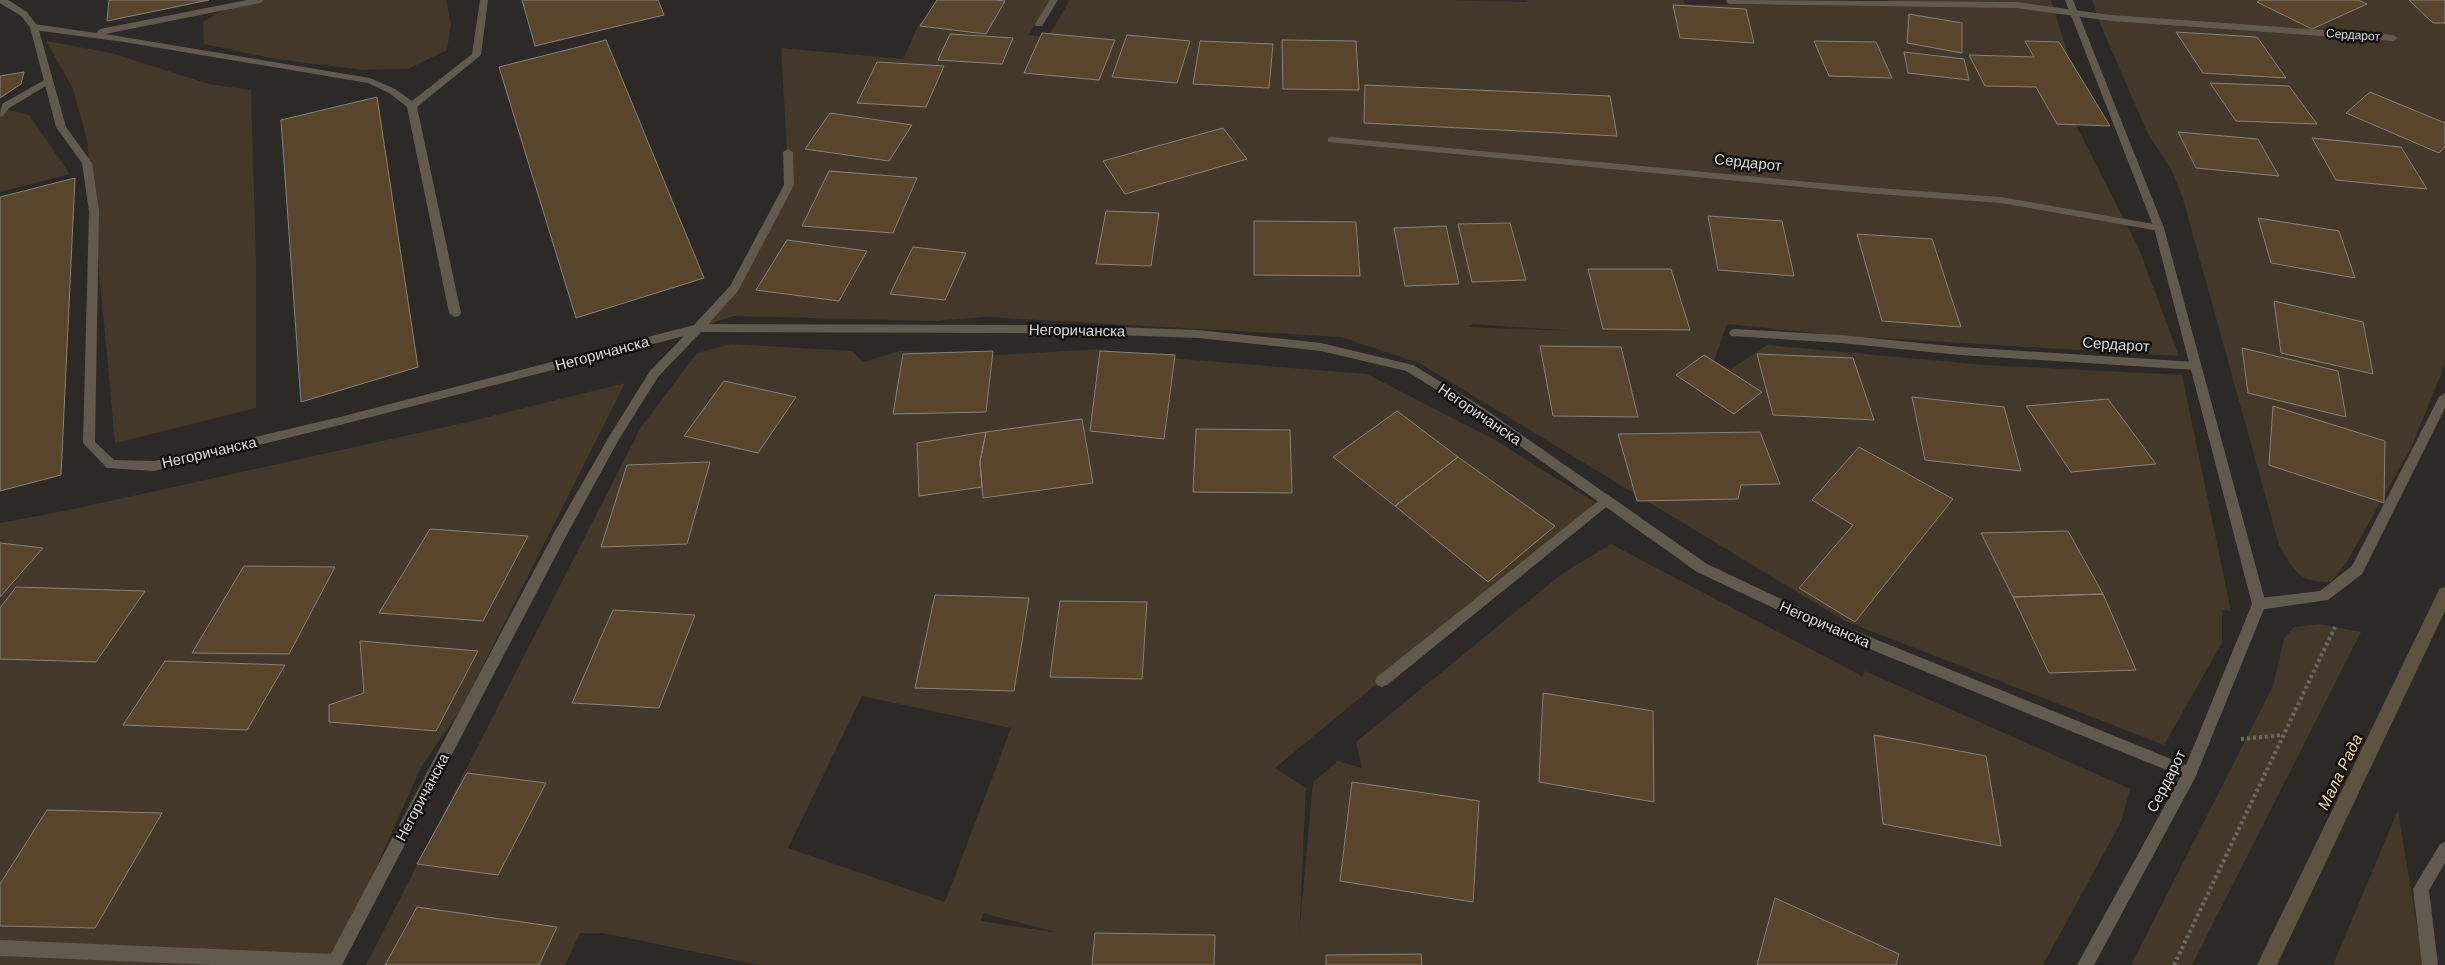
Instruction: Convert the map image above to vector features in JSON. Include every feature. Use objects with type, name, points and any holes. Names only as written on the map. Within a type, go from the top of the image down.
[{"type":"street","points":[[2,0],[24,14],[34,26],[370,81],[392,91],[412,106],[454,313]]},
{"type":"street","points":[[90,34],[260,0]]},
{"type":"street","points":[[412,106],[476,55],[484,0]]},
{"type":"street","points":[[1039,24],[1054,0]]},
{"type":"street","name":"Сердарот","points":[[1730,1],[2071,6],[2111,18],[2394,38]]},
{"type":"street","points":[[2071,6],[2159,228],[2260,604],[2323,596],[2357,570],[2402,477],[2445,397]]},
{"type":"street","name":"Негоричанска","points":[[34,26],[61,127],[87,163],[94,211],[89,442],[111,465],[154,466],[340,421],[698,328],[1060,329],[1198,334],[1321,347],[1409,368],[1475,408],[1702,568],[1788,609],[2190,773]]},
{"type":"street","points":[[0,114],[5,106],[48,81]]},
{"type":"street","name":"Сердарот","points":[[1332,140],[1864,190],[2001,200],[2159,228]]},
{"type":"street","name":"Негоричанска","points":[[0,948],[333,964],[560,535],[614,438],[654,374],[734,288],[789,185],[788,152]]},
{"type":"street","name":"Сердарот","points":[[1735,333],[1841,339],[1960,351],[2196,366]]},
{"type":"street","points":[[1382,681],[1606,501]]},
{"type":"street","name":"Сердарот","points":[[2085,965],[2190,773],[2260,604]]},
{"type":"street","points":[[2430,965],[2421,889],[2445,849]]},
{"type":"path","points":[[2174,965],[2338,620],[2323,596]]},
{"type":"shaded area","points":[[260,0],[446,0],[451,24],[447,50],[408,69],[363,70],[275,59],[204,44],[203,22],[229,6]]},
{"type":"shaded area","points":[[940,0],[1052,0],[1028,35],[1048,37],[1070,0],[1453,0],[1527,2],[1528,0],[1684,0],[1685,4],[1892,6],[1888,0],[2051,0],[2074,73],[2075,123],[2139,249],[2179,356],[1845,336],[1727,324],[1714,361],[1731,369],[1767,345],[1986,365],[2182,375],[2231,611],[2222,610],[2222,643],[2164,745],[1845,621],[1419,363],[1341,337],[987,317],[931,321],[733,316],[698,328],[734,288],[789,185],[781,48],[903,59],[918,26]],"holes":[[[1473,324],[1573,331],[1469,327]]]},
{"type":"shaded area","points":[[2092,0],[2445,0],[2445,364],[2411,448],[2348,560],[2331,582],[2311,580],[2299,574],[2279,545],[2183,199],[2172,171],[2148,134],[2101,26]]},
{"type":"shaded area","points":[[46,41],[111,53],[209,84],[251,90],[256,261],[256,408],[115,443],[87,140],[73,89]]},
{"type":"shaded area","points":[[0,108],[29,115],[70,174],[0,192]]},
{"type":"shaded area","points":[[731,344],[852,351],[863,362],[900,351],[998,355],[1100,349],[1143,356],[1367,374],[1493,439],[1596,503],[1275,768],[1306,788],[1299,936],[1313,782],[1338,761],[1362,768],[1356,742],[1563,573],[1611,544],[1862,676],[1865,671],[2130,789],[2121,822],[2043,965],[759,965],[603,933],[580,933],[565,965],[366,965],[641,427],[697,353]],"holes":[[[862,696],[1011,728],[945,902],[788,848]],[[983,913],[1059,933],[981,921]]]},
{"type":"shaded area","points":[[625,383],[460,711],[421,767],[333,965],[0,965],[0,523],[69,510],[468,422]]},
{"type":"shaded area","points":[[2319,624],[2361,632],[2192,965],[2131,965],[2273,686],[2284,638],[2294,627]]},
{"type":"shaded area","points":[[2398,810],[2423,965],[2333,965]]},
{"type":"building","points":[[109,0],[209,0],[107,21]]},
{"type":"building","points":[[522,0],[658,0],[664,15],[535,46]]},
{"type":"building","points":[[937,0],[1005,1],[986,34],[920,26]]},
{"type":"building","points":[[2260,0],[2358,0],[2367,4],[2312,29],[2257,2]]},
{"type":"building","points":[[2409,0],[2445,0],[2445,23],[2433,23]]},
{"type":"building","points":[[1673,5],[1746,9],[1754,43],[1680,38]]},
{"type":"building","points":[[1909,14],[1962,23],[1962,53],[1907,43]]},
{"type":"building","points":[[2176,32],[2257,37],[2286,78],[2203,73]]},
{"type":"building","points":[[1042,33],[1115,40],[1099,80],[1024,73]]},
{"type":"building","points":[[950,34],[1013,38],[1002,64],[938,60]]},
{"type":"building","points":[[1127,35],[1190,41],[1177,83],[1112,77]]},
{"type":"building","points":[[606,40],[704,278],[576,318],[499,67]]},
{"type":"building","points":[[1282,40],[1356,41],[1359,90],[1283,89]]},
{"type":"building","points":[[1200,41],[1273,44],[1269,88],[1193,84]]},
{"type":"building","points":[[1814,41],[1876,42],[1892,78],[1829,76]]},
{"type":"building","points":[[2025,41],[2059,42],[2110,126],[2057,124],[2036,87],[1985,86],[1969,55],[2034,57]]},
{"type":"building","points":[[1904,52],[1964,59],[1969,80],[1908,73]]},
{"type":"building","points":[[877,62],[944,66],[926,107],[857,103]]},
{"type":"building","points":[[24,72],[21,84],[0,98],[0,76]]},
{"type":"building","points":[[2210,83],[2289,86],[2317,124],[2236,121]]},
{"type":"building","points":[[1365,85],[1610,96],[1617,136],[1364,123]]},
{"type":"building","points":[[2370,92],[2445,123],[2445,147],[2439,153],[2346,113]]},
{"type":"building","points":[[377,97],[418,367],[301,402],[281,120]]},
{"type":"building","points":[[830,113],[912,125],[889,161],[805,149]]},
{"type":"building","points":[[1223,128],[1247,159],[1125,194],[1103,161]]},
{"type":"building","points":[[2178,132],[2258,139],[2279,176],[2196,168]]},
{"type":"building","points":[[2312,138],[2401,147],[2427,189],[2336,180]]},
{"type":"building","points":[[829,171],[917,178],[893,233],[802,226]]},
{"type":"building","points":[[75,178],[61,475],[0,491],[0,197]]},
{"type":"building","points":[[1106,211],[1159,213],[1151,266],[1096,264]]},
{"type":"building","points":[[1708,216],[1782,221],[1794,276],[1718,270]]},
{"type":"building","points":[[2258,218],[2339,231],[2355,278],[2271,263]]},
{"type":"building","points":[[1254,221],[1356,222],[1360,276],[1254,275]]},
{"type":"building","points":[[1510,223],[1526,280],[1472,282],[1458,224]]},
{"type":"building","points":[[1446,226],[1459,284],[1405,286],[1394,228]]},
{"type":"building","points":[[1857,234],[1932,239],[1961,327],[1882,321]]},
{"type":"building","points":[[787,240],[867,251],[839,301],[756,290]]},
{"type":"building","points":[[913,247],[966,253],[945,300],[890,294]]},
{"type":"building","points":[[1588,269],[1671,269],[1690,330],[1603,329]]},
{"type":"building","points":[[2274,301],[2363,322],[2373,374],[2281,353]]},
{"type":"building","points":[[1540,346],[1621,347],[1638,417],[1553,416]]},
{"type":"building","points":[[2242,348],[2338,371],[2346,417],[2248,393]]},
{"type":"building","points":[[993,351],[986,412],[893,414],[903,354]]},
{"type":"building","points":[[1100,351],[1175,355],[1164,439],[1090,431]]},
{"type":"building","points":[[1757,354],[1853,358],[1874,420],[1773,415]]},
{"type":"building","points":[[1704,355],[1762,392],[1734,414],[1676,375]]},
{"type":"building","points":[[724,381],[796,397],[758,453],[684,436]]},
{"type":"building","points":[[1912,397],[2004,407],[2021,471],[1925,460]]},
{"type":"building","points":[[2108,399],[2156,464],[2071,472],[2026,406]]},
{"type":"building","points":[[2273,406],[2385,441],[2384,503],[2269,465]]},
{"type":"building","points":[[1397,411],[1458,457],[1395,506],[1333,457]]},
{"type":"building","points":[[1082,419],[1093,483],[983,498],[980,462],[986,432]]},
{"type":"building","points":[[1196,429],[1290,430],[1292,493],[1193,492]]},
{"type":"building","points":[[986,432],[980,462],[982,487],[919,496],[917,443]]},
{"type":"building","points":[[1760,432],[1780,484],[1741,485],[1738,499],[1637,501],[1618,434]]},
{"type":"building","points":[[1859,447],[1953,499],[1855,622],[1799,588],[1853,525],[1812,500]]},
{"type":"building","points":[[1458,457],[1555,526],[1488,582],[1395,506]]},
{"type":"building","points":[[710,462],[687,544],[601,547],[627,465]]},
{"type":"building","points":[[430,529],[528,536],[483,621],[379,613]]},
{"type":"building","points":[[2068,531],[2103,594],[2013,597],[1981,533]]},
{"type":"building","points":[[0,543],[43,548],[0,597]]},
{"type":"building","points":[[244,566],[335,567],[289,654],[192,653]]},
{"type":"building","points":[[16,587],[145,591],[96,662],[0,659],[0,608]]},
{"type":"building","points":[[2103,594],[2136,670],[2049,673],[2013,597]]},
{"type":"building","points":[[935,595],[1029,598],[1014,691],[915,688]]},
{"type":"building","points":[[1060,601],[1147,602],[1142,679],[1050,677]]},
{"type":"building","points":[[613,610],[695,615],[659,708],[572,703]]},
{"type":"building","points":[[360,641],[478,651],[436,731],[329,722],[329,705],[364,693]]},
{"type":"building","points":[[165,661],[285,665],[247,730],[123,725]]},
{"type":"building","points":[[1543,693],[1653,711],[1654,802],[1539,782]]},
{"type":"building","points":[[1874,735],[1986,756],[2001,846],[1883,824]]},
{"type":"building","points":[[467,773],[546,783],[498,875],[417,864]]},
{"type":"building","points":[[1352,782],[1479,801],[1473,902],[1340,881]]},
{"type":"building","points":[[47,810],[162,813],[95,928],[0,926],[0,884]]},
{"type":"building","points":[[1775,898],[1899,954],[1896,965],[1757,965]]},
{"type":"building","points":[[417,907],[557,927],[539,965],[385,965]]},
{"type":"building","points":[[1095,933],[1215,935],[1214,965],[1092,965]]},
{"type":"building","points":[[1421,954],[1422,965],[1326,965],[1326,955]]},
{"type":"waterway","name":"Мала Рада","points":[[2267,965],[2445,594]]}]
